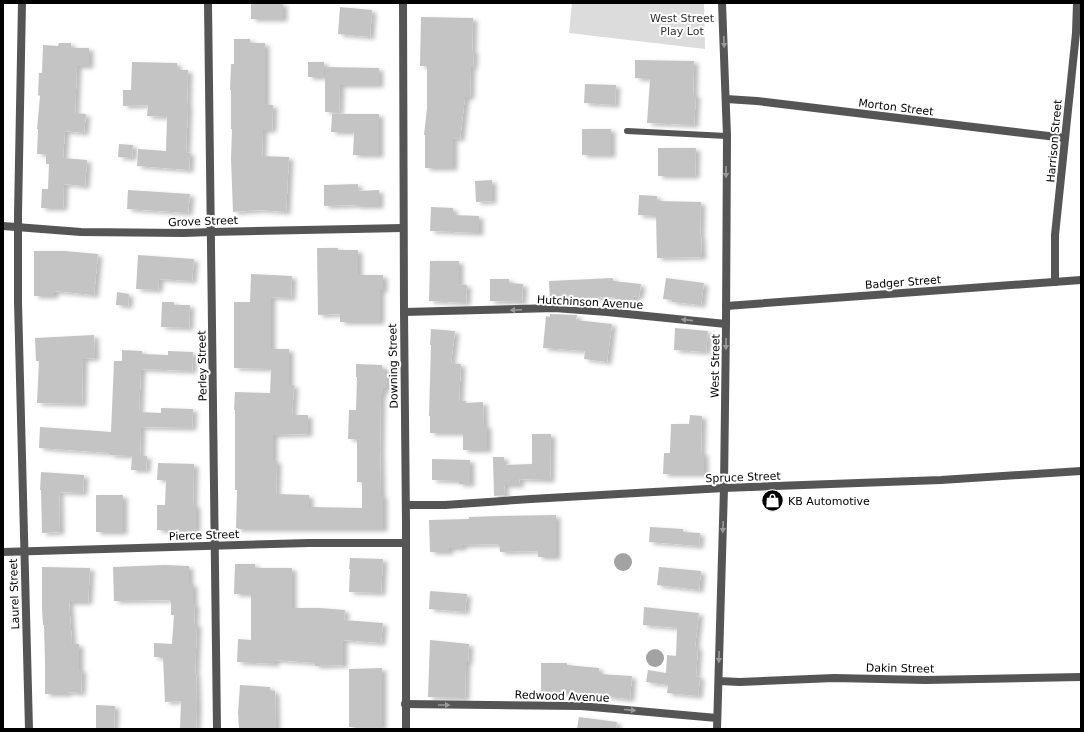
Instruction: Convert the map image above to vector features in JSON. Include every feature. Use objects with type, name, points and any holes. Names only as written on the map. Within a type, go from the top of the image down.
[{"type":"street","name":"Laurel Street","points":[[22,3],[18,302],[29,729]]},
{"type":"street","name":"Perley Street","points":[[208,3],[217,729]]},
{"type":"street","name":"Downing Street","points":[[403,3],[406,729]]},
{"type":"street","name":"West Street","points":[[717,729],[724,488],[726,324],[726,99],[722,3]]},
{"type":"street","name":"Harrison Street","points":[[1055,282],[1055,235],[1076,33],[1077,3]]},
{"type":"street","name":"Morton Street","points":[[726,99],[757,101],[1065,138]]},
{"type":"street","name":"Grove Street","points":[[3,226],[82,232],[184,233],[403,228]]},
{"type":"street","name":"Badger Street","points":[[726,306],[1081,280]]},
{"type":"street","name":"Hutchinson Avenue","points":[[404,312],[555,308],[726,324]]},
{"type":"street","name":"Spruce Street","points":[[406,505],[445,505],[531,498],[724,488],[941,480],[1081,471]]},
{"type":"street","name":"Pierce Street","points":[[3,552],[308,543],[405,543]]},
{"type":"street","name":"Dakin Street","points":[[719,681],[740,682],[834,678],[926,680],[1081,677]]},
{"type":"street","name":"Redwood Avenue","points":[[405,704],[580,706],[717,718]]},
{"type":"lane","points":[[627,132],[726,136]]},
{"type":"green space","name":"West Street Play Lot","points":[[572,3],[704,3],[705,49],[569,33]]},
{"type":"shaded area","points":[[619,553],[627,553],[632,558],[630,569],[627,571],[619,571],[614,566],[614,558]]},
{"type":"shaded area","points":[[655,649],[661,652],[664,658],[661,664],[655,667],[649,664],[646,658],[649,652]]},
{"type":"building","points":[[251,3],[283,3],[283,19],[251,19]]},
{"type":"building","points":[[340,7],[372,10],[370,37],[338,34]]},
{"type":"building","points":[[421,17],[473,18],[472,51],[474,51],[473,67],[471,67],[470,97],[465,97],[460,139],[453,138],[453,168],[425,168],[424,135],[427,108],[427,66],[420,66]]},
{"type":"building","points":[[234,39],[250,39],[250,43],[265,43],[265,105],[273,105],[272,130],[263,130],[262,156],[289,157],[286,212],[260,210],[233,212],[230,90],[231,64],[234,64]]},
{"type":"building","points":[[59,43],[71,43],[71,48],[89,48],[89,66],[77,66],[75,113],[86,114],[84,133],[65,131],[63,158],[87,160],[85,186],[64,184],[63,208],[41,208],[42,189],[48,189],[49,164],[46,164],[46,154],[37,154],[37,129],[40,96],[38,95],[39,73],[42,73],[43,45],[58,46]]},
{"type":"building","points":[[635,60],[694,61],[693,95],[696,95],[694,125],[647,123],[650,79],[635,78]]},
{"type":"building","points":[[132,62],[177,63],[177,70],[188,70],[186,152],[190,153],[189,170],[137,166],[138,149],[166,151],[167,117],[147,116],[148,105],[123,106],[123,90],[131,90]]},
{"type":"building","points":[[308,62],[324,62],[324,77],[308,77]]},
{"type":"building","points":[[325,67],[379,68],[379,85],[340,85],[339,112],[325,112]]},
{"type":"building","points":[[585,84],[616,85],[615,105],[584,103]]},
{"type":"building","points":[[332,114],[379,114],[379,155],[353,155],[354,132],[331,132]]},
{"type":"building","points":[[582,129],[611,129],[611,155],[582,155]]},
{"type":"building","points":[[119,144],[133,145],[132,158],[118,157]]},
{"type":"building","points":[[658,148],[696,148],[695,176],[658,176]]},
{"type":"building","points":[[492,180],[492,201],[476,202],[475,181]]},
{"type":"building","points":[[358,184],[358,191],[379,190],[379,206],[324,206],[324,185]]},
{"type":"building","points":[[128,190],[190,194],[188,213],[127,209]]},
{"type":"building","points":[[639,195],[657,196],[657,201],[701,202],[700,236],[702,257],[657,258],[656,216],[638,215]]},
{"type":"building","points":[[431,207],[453,208],[453,215],[479,216],[479,233],[430,231]]},
{"type":"building","points":[[317,248],[358,250],[358,275],[383,275],[383,290],[380,290],[380,322],[340,322],[340,314],[318,315]]},
{"type":"building","points":[[34,251],[64,251],[98,254],[94,295],[54,291],[54,296],[34,296]]},
{"type":"building","points":[[138,255],[194,259],[192,281],[159,279],[158,290],[136,289]]},
{"type":"building","points":[[430,261],[459,261],[459,284],[467,285],[466,303],[429,301]]},
{"type":"building","points":[[251,274],[292,276],[291,298],[271,297],[271,349],[289,349],[289,385],[294,385],[292,415],[308,415],[308,434],[273,435],[273,461],[277,461],[276,494],[309,495],[309,507],[362,508],[362,482],[357,482],[357,439],[348,439],[349,410],[356,410],[356,364],[382,365],[382,370],[387,370],[387,388],[383,388],[383,394],[381,394],[380,450],[381,496],[383,496],[383,529],[236,529],[237,490],[235,490],[235,392],[270,393],[271,369],[234,368],[234,302],[250,302]]},
{"type":"building","points":[[613,278],[613,281],[641,284],[639,297],[634,296],[633,306],[614,304],[615,297],[578,298],[577,304],[550,303],[549,281]]},
{"type":"building","points":[[666,278],[704,283],[701,305],[672,302],[672,300],[663,299]]},
{"type":"building","points":[[490,279],[509,279],[509,283],[523,284],[522,302],[490,301]]},
{"type":"building","points":[[117,292],[129,294],[128,306],[116,305]]},
{"type":"building","points":[[162,302],[174,302],[174,305],[190,305],[189,328],[161,327]]},
{"type":"building","points":[[550,314],[577,315],[576,320],[612,324],[607,362],[584,359],[585,351],[543,348],[546,316],[550,317]]},
{"type":"building","points":[[675,328],[708,331],[706,352],[674,350]]},
{"type":"building","points":[[431,329],[455,331],[451,363],[461,364],[459,401],[466,401],[466,403],[483,402],[484,426],[487,426],[487,450],[463,450],[463,433],[430,433]]},
{"type":"building","points":[[94,335],[95,358],[83,359],[82,404],[37,403],[39,361],[36,361],[35,338]]},
{"type":"building","points":[[122,350],[142,351],[142,354],[168,355],[168,351],[193,352],[192,371],[141,369],[139,412],[161,413],[161,408],[193,409],[192,428],[141,427],[140,456],[147,456],[146,470],[131,470],[132,456],[39,448],[40,427],[111,432],[114,361],[122,361]]},
{"type":"building","points":[[690,415],[702,416],[701,453],[704,453],[704,474],[663,474],[664,453],[670,453],[671,424],[689,424]]},
{"type":"building","points":[[532,434],[551,434],[550,480],[519,479],[520,485],[504,485],[505,495],[494,496],[493,457],[504,457],[504,465],[532,464]]},
{"type":"building","points":[[432,459],[470,460],[470,484],[459,484],[458,481],[432,480]]},
{"type":"building","points":[[158,463],[194,464],[193,505],[196,505],[196,530],[157,530],[157,505],[165,505],[166,480],[157,480]]},
{"type":"building","points":[[41,472],[84,475],[83,493],[59,492],[60,532],[42,533],[40,490]]},
{"type":"building","points":[[96,495],[123,495],[123,532],[96,532]]},
{"type":"building","points":[[556,515],[556,557],[538,557],[538,551],[500,552],[499,544],[462,545],[462,548],[449,548],[449,552],[430,552],[429,520],[469,519],[469,517]]},
{"type":"building","points":[[650,527],[683,529],[683,532],[700,533],[699,546],[649,542]]},
{"type":"building","points":[[350,558],[383,559],[381,593],[349,592]]},
{"type":"building","points":[[235,564],[255,564],[255,568],[292,568],[292,608],[345,610],[344,620],[383,623],[381,643],[343,640],[343,665],[315,666],[315,663],[275,660],[275,664],[237,662],[238,639],[251,640],[251,594],[234,594]]},
{"type":"building","points":[[165,565],[189,566],[189,584],[193,584],[193,604],[195,604],[194,624],[197,624],[195,674],[197,708],[196,729],[180,729],[181,701],[165,702],[163,657],[154,657],[154,643],[172,644],[174,615],[171,615],[171,600],[114,601],[113,567]]},
{"type":"building","points":[[42,567],[90,568],[88,602],[69,602],[72,644],[79,644],[79,670],[82,670],[81,693],[67,692],[67,694],[45,694]]},
{"type":"building","points":[[659,567],[701,571],[699,590],[657,585]]},
{"type":"building","points":[[430,591],[467,594],[465,612],[429,609]]},
{"type":"building","points":[[644,607],[699,613],[695,647],[698,647],[696,676],[700,677],[698,696],[667,693],[668,685],[646,682],[648,670],[666,673],[667,655],[676,656],[677,628],[643,625]]},
{"type":"building","points":[[430,640],[469,644],[468,662],[466,662],[465,698],[428,697]]},
{"type":"building","points":[[541,663],[567,663],[567,665],[599,668],[599,674],[632,676],[630,699],[609,696],[541,692]]},
{"type":"building","points":[[382,668],[382,727],[349,727],[349,669]]},
{"type":"building","points":[[240,685],[270,687],[270,691],[275,691],[276,729],[239,729],[238,713]]},
{"type":"building","points":[[96,705],[115,706],[114,729],[96,729]]},
{"type":"building","points":[[579,717],[617,722],[616,729],[577,729]]},
{"type":"place","name":"KB Automotive","points":[[773,501]]}]
